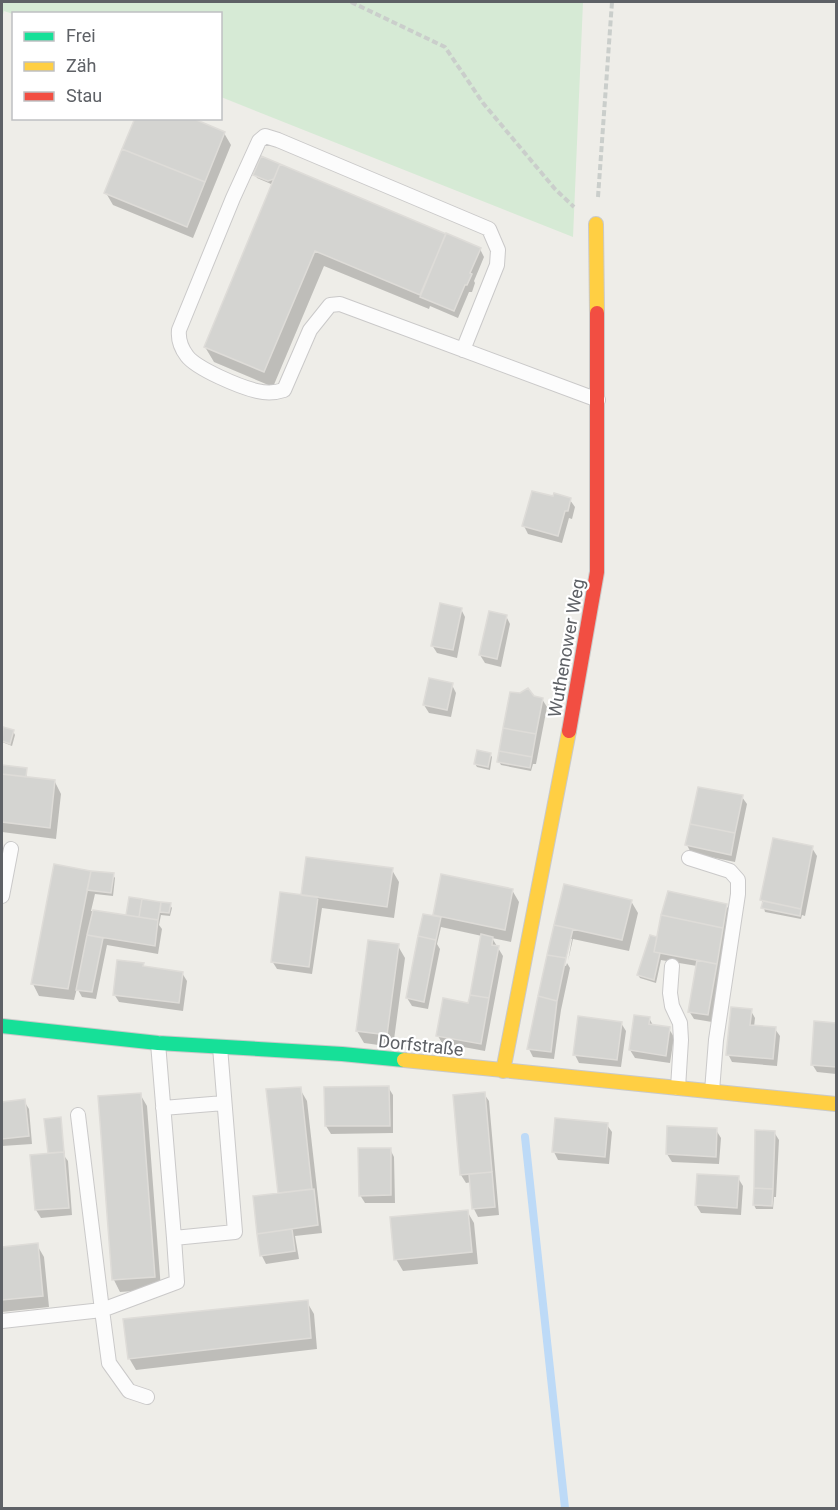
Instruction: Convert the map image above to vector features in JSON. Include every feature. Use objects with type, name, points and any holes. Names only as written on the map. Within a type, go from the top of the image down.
[{"type":"street","name":"Wuthenower Weg","points":[[503,1071],[567,744],[597,572],[596,224]]},
{"type":"street","name":"Dorfstraße","points":[[2,1026],[158,1043],[342,1054],[837,1104]]},
{"type":"lane","points":[[463,350],[497,265],[498,250],[489,229],[278,140],[265,136],[259,141],[179,330],[178,339],[186,355],[202,368],[256,391],[274,393],[284,390],[310,330],[330,305],[340,304],[463,350],[598,400]]},
{"type":"lane","points":[[2,896],[11,849]]},
{"type":"lane","points":[[689,858],[730,871],[738,880],[738,894],[716,1040],[712,1091]]},
{"type":"lane","points":[[672,966],[670,993],[672,1006],[680,1023],[681,1041],[678,1088]]},
{"type":"lane","points":[[2,1322],[102,1310],[177,1282],[158,1043]]},
{"type":"lane","points":[[174,1238],[235,1232],[220,1045]]},
{"type":"lane","points":[[163,1108],[224,1103]]},
{"type":"lane","points":[[78,1115],[109,1363],[129,1391],[147,1397]]},
{"type":"path","points":[[351,2],[445,47],[483,103],[555,189],[596,224]]},
{"type":"path","points":[[596,224],[612,2]]},
{"type":"green space","points":[[2,2],[583,2],[573,237],[222,97],[222,12],[12,14],[4,11],[2,18]]},
{"type":"building","points":[[134,120],[197,120],[225,132],[205,182],[122,149]]},
{"type":"building","points":[[122,149],[205,182],[187,227],[104,193]]},
{"type":"building","points":[[261,156],[280,164],[274,179],[268,181],[253,175]]},
{"type":"building","points":[[280,164],[446,234],[420,295],[315,251],[264,372],[204,347]]},
{"type":"building","points":[[446,233],[481,248],[470,273],[472,274],[454,311],[420,297]]},
{"type":"building","points":[[532,491],[553,496],[554,493],[571,498],[558,536],[522,526]]},
{"type":"building","points":[[440,603],[462,608],[453,650],[431,646]]},
{"type":"building","points":[[489,611],[507,615],[497,659],[479,655]]},
{"type":"building","points":[[429,678],[453,683],[447,710],[423,705]]},
{"type":"building","points":[[528,688],[534,696],[543,698],[536,734],[503,728],[510,692],[520,693]]},
{"type":"building","points":[[3,727],[14,730],[10,744],[2,741]]},
{"type":"building","points":[[503,728],[536,734],[532,757],[499,751]]},
{"type":"building","points":[[477,750],[491,753],[488,767],[474,764]]},
{"type":"building","points":[[499,751],[532,757],[530,768],[497,762]]},
{"type":"building","points":[[2,765],[27,768],[26,777],[2,774]]},
{"type":"building","points":[[2,774],[55,780],[50,828],[2,822]]},
{"type":"building","points":[[698,787],[743,795],[735,833],[690,824]]},
{"type":"building","points":[[690,824],[735,833],[731,855],[685,845]]},
{"type":"building","points":[[773,838],[813,846],[801,909],[760,900]]},
{"type":"building","points":[[306,857],[393,868],[387,907],[301,895]]},
{"type":"building","points":[[54,864],[91,871],[68,989],[31,984]]},
{"type":"building","points":[[91,871],[114,873],[111,893],[87,890]]},
{"type":"building","points":[[441,874],[513,889],[505,930],[433,915]]},
{"type":"building","points":[[564,884],[632,900],[622,940],[554,925]]},
{"type":"building","points":[[668,891],[727,904],[723,928],[661,915]]},
{"type":"building","points":[[280,892],[318,897],[309,967],[271,962]]},
{"type":"building","points":[[129,897],[142,899],[139,917],[126,915]]},
{"type":"building","points":[[142,899],[161,902],[158,920],[139,917]]},
{"type":"building","points":[[763,901],[801,909],[800,916],[761,908]]},
{"type":"building","points":[[161,902],[171,903],[169,913],[160,912]]},
{"type":"building","points":[[93,910],[158,920],[155,946],[87,935]]},
{"type":"building","points":[[423,914],[441,917],[436,940],[418,936]]},
{"type":"building","points":[[661,915],[723,928],[717,964],[654,952]]},
{"type":"building","points":[[554,925],[573,929],[566,958],[547,955]]},
{"type":"building","points":[[481,934],[493,937],[492,945],[499,946],[489,998],[470,995]]},
{"type":"building","points":[[87,935],[103,938],[92,992],[76,990]]},
{"type":"building","points":[[650,935],[657,937],[654,952],[660,953],[654,980],[637,975]]},
{"type":"building","points":[[418,936],[436,940],[424,1002],[406,998]]},
{"type":"building","points":[[368,940],[399,944],[387,1035],[356,1031]]},
{"type":"building","points":[[547,955],[566,958],[557,1001],[538,996]]},
{"type":"building","points":[[117,960],[144,963],[143,966],[183,972],[179,1003],[113,995]]},
{"type":"building","points":[[697,960],[717,964],[708,1015],[688,1012]]},
{"type":"building","points":[[470,995],[489,998],[481,1044],[436,1036],[443,998],[468,1003]]},
{"type":"building","points":[[538,996],[557,1001],[551,1052],[527,1049]]},
{"type":"building","points":[[731,1007],[752,1009],[750,1025],[776,1027],[773,1059],[726,1055]]},
{"type":"building","points":[[634,1015],[650,1017],[649,1024],[670,1027],[666,1056],[629,1050]]},
{"type":"building","points":[[578,1016],[622,1022],[617,1060],[573,1055]]},
{"type":"building","points":[[814,1021],[836,1023],[836,1067],[811,1065]]},
{"type":"building","points":[[389,1086],[390,1126],[325,1126],[324,1087]]},
{"type":"building","points":[[301,1087],[312,1189],[278,1193],[266,1089]]},
{"type":"building","points":[[485,1092],[492,1172],[460,1175],[453,1095]]},
{"type":"building","points":[[141,1093],[155,1277],[112,1280],[98,1096]]},
{"type":"building","points":[[25,1099],[29,1136],[2,1139],[2,1102]]},
{"type":"building","points":[[61,1117],[64,1152],[48,1153],[44,1119]]},
{"type":"building","points":[[555,1118],[608,1123],[605,1157],[552,1152]]},
{"type":"building","points":[[667,1126],[717,1128],[716,1157],[666,1154]]},
{"type":"building","points":[[755,1130],[775,1131],[773,1189],[754,1188]]},
{"type":"building","points":[[358,1148],[391,1148],[391,1195],[359,1196]]},
{"type":"building","points":[[64,1152],[69,1208],[35,1210],[30,1155]]},
{"type":"building","points":[[492,1172],[495,1207],[472,1209],[469,1174]]},
{"type":"building","points":[[697,1174],[739,1176],[737,1208],[695,1205]]},
{"type":"building","points":[[754,1188],[773,1189],[772,1206],[753,1205]]},
{"type":"building","points":[[314,1189],[318,1225],[257,1234],[253,1196]]},
{"type":"building","points":[[468,1210],[472,1252],[394,1260],[390,1217]]},
{"type":"building","points":[[292,1229],[295,1251],[260,1256],[257,1234]]},
{"type":"building","points":[[38,1243],[43,1296],[2,1300],[2,1247]]},
{"type":"building","points":[[308,1300],[311,1338],[128,1359],[123,1319]]},
{"type":"waterway","points":[[525,1137],[565,1508]]},
{"type":"traffic: fast","points":[[2,1026],[158,1043],[404,1060]]},
{"type":"traffic: slow","points":[[596,224],[597,313]]},
{"type":"traffic: slow","points":[[503,1071],[569,731]]},
{"type":"traffic: slow","points":[[404,1060],[836,1104]]},
{"type":"traffic: jam","points":[[569,731],[597,572],[597,313]]}]
